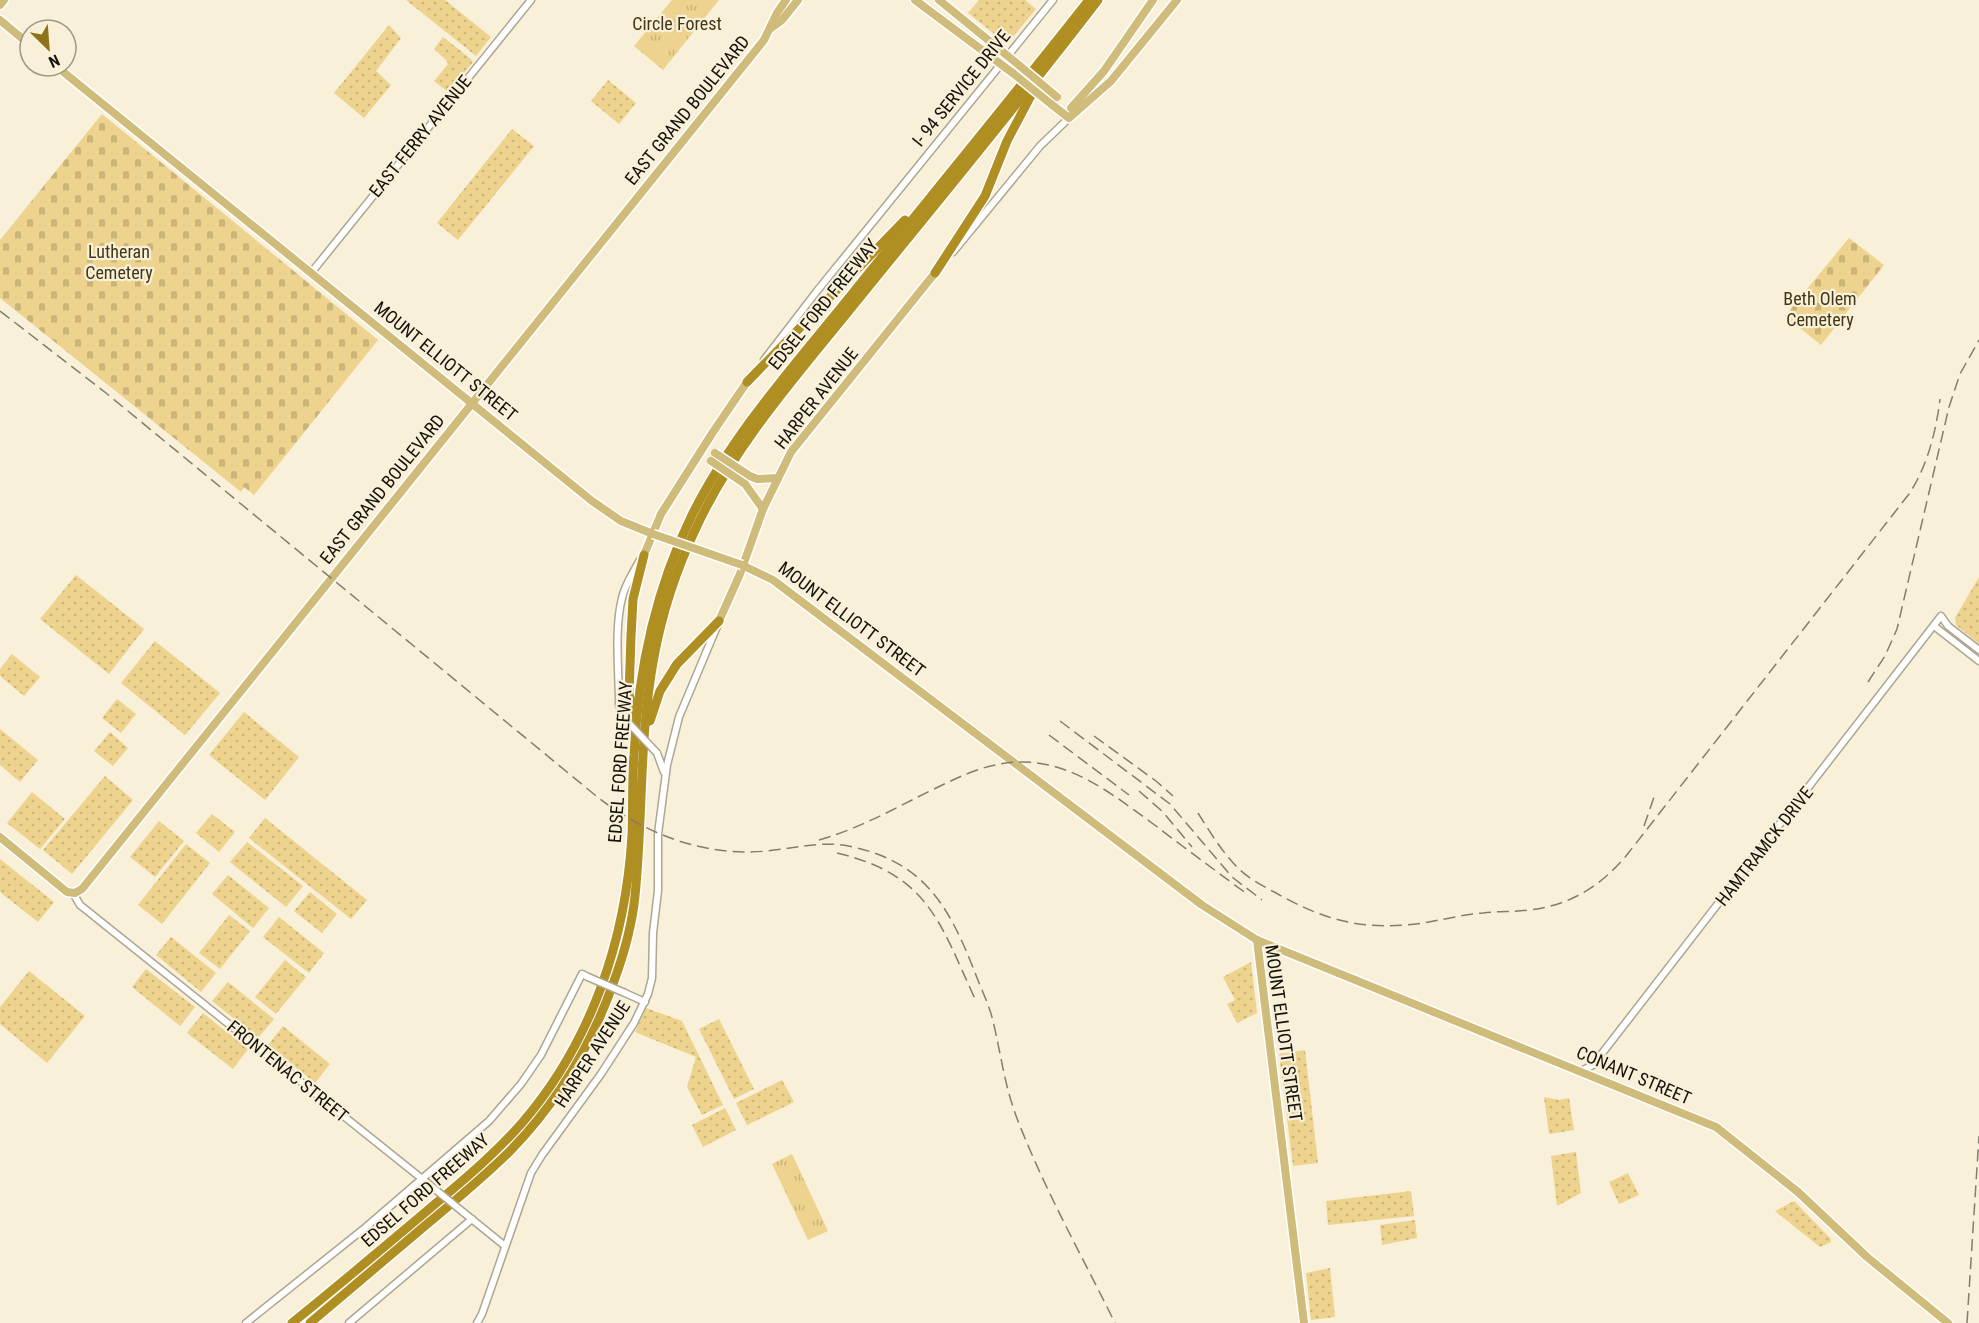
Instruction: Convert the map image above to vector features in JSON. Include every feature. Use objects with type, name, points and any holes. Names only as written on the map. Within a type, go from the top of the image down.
[{"type":"highway","name":"EDSEL FORD FREEWAY","points":[[292,1323],[484,1163],[525,1120],[551,1086],[570,1055],[597,1000],[613,953],[622,914],[632,834],[634,756],[642,670],[653,617],[691,517],[712,478],[757,412],[955,169],[1087,0]]},
{"type":"highway","name":"EDSEL FORD FREEWAY","points":[[310,1323],[498,1162],[538,1118],[578,1060],[606,1004],[621,963],[630,925],[635,901],[642,808],[644,738],[654,657],[679,568],[697,527],[717,487],[788,387],[1046,68],[1098,0]]},
{"type":"highway","points":[[935,273],[985,196],[1007,141],[1046,68]]},
{"type":"highway","points":[[747,382],[955,169]]},
{"type":"highway","points":[[637,720],[629,695],[631,636],[633,600],[644,555]]},
{"type":"highway","points":[[644,738],[660,691],[677,664],[719,621]]},
{"type":"main road","points":[[0,5],[4,0]]},
{"type":"main road","name":"EAST GRAND BOULEVARD","points":[[74,893],[82,889],[764,40],[786,0]]},
{"type":"main road","name":"EAST GRAND BOULEVARD","points":[[771,28],[782,20],[798,0]]},
{"type":"main road","points":[[915,0],[1001,64],[1017,70]]},
{"type":"main road","points":[[939,0],[1008,57],[1017,70],[1054,100],[1069,118],[1154,0]]},
{"type":"main road","points":[[1074,110],[1111,81],[1177,0]]},
{"type":"main road","points":[[0,20],[18,35]]},
{"type":"main road","name":"MOUNT ELLIOTT STREET","points":[[71,78],[592,501],[621,521],[742,565],[773,580],[1202,905],[1257,940],[1304,1323]]},
{"type":"main road","points":[[1054,100],[1074,110]]},
{"type":"main road","name":"HARPER AVENUE","points":[[719,621],[763,509],[791,452],[935,273]]},
{"type":"main road","points":[[695,460],[747,382]]},
{"type":"main road","points":[[713,431],[711,444],[713,457]]},
{"type":"main road","points":[[695,460],[713,457],[748,480],[763,509]]},
{"type":"main road","name":"HARPER AVENUE","points":[[644,555],[661,514],[695,460]]},
{"type":"main road","points":[[748,480],[778,478]]},
{"type":"main road","points":[[0,837],[64,890],[74,893]]},
{"type":"main road","name":"CONANT STREET","points":[[1257,940],[1716,1127],[1798,1192],[1867,1257],[1948,1323]]},
{"type":"street","name":"EAST FERRY AVENUE","points":[[311,273],[531,0]]},
{"type":"street","name":"I- 94 SERVICE DRIVE","points":[[747,382],[792,322],[1053,0]]},
{"type":"street","name":"HARPER AVENUE","points":[[935,273],[1036,151],[1069,118]]},
{"type":"street","name":"HARPER AVENUE","points":[[644,555],[628,581],[619,615],[619,705],[624,718],[657,753],[663,767],[664,783]]},
{"type":"street","name":"HAMTRAMCK DRIVE","points":[[1581,1071],[1593,1065],[1941,616],[1948,626],[1979,650]]},
{"type":"street","name":"HARPER AVENUE","points":[[477,1323],[531,1173],[538,1160],[596,1082],[645,1002],[652,978],[653,933],[658,891],[658,834],[670,751],[680,717],[719,621]]},
{"type":"street","points":[[1934,626],[1979,661]]},
{"type":"street","points":[[657,753],[664,755],[670,751]]},
{"type":"street","name":"FRONTENAC STREET","points":[[74,893],[80,905],[505,1246]]},
{"type":"street","points":[[246,1323],[366,1227],[480,1130],[512,1096],[532,1069],[585,976],[645,1002]]},
{"type":"street","points":[[349,1323],[472,1219]]},
{"type":"green space","points":[[406,0],[445,0],[491,37],[476,56]]},
{"type":"green space","name":"Circle Forest","points":[[672,0],[719,0],[663,70],[634,46]]},
{"type":"green space","points":[[979,0],[1025,0],[1036,9],[1007,44],[968,13]]},
{"type":"green space","points":[[389,25],[401,38],[376,71],[391,85],[364,118],[334,93]]},
{"type":"green space","points":[[443,37],[473,62],[448,92],[434,81],[448,64],[434,49]]},
{"type":"green space","points":[[608,80],[636,103],[619,124],[591,101]]},
{"type":"green space","name":"Lutheran Cemetery","points":[[102,114],[378,340],[254,495],[244,487],[241,492],[0,298],[0,240]]},
{"type":"green space","points":[[512,129],[534,146],[458,240],[437,223]]},
{"type":"green space","name":"Beth Olem Cemetery","points":[[1849,238],[1884,265],[1821,345],[1785,316]]},
{"type":"green space","points":[[76,575],[144,629],[109,674],[40,619]]},
{"type":"green space","points":[[1979,577],[1979,644],[1956,625],[1955,618]]},
{"type":"green space","points":[[155,641],[220,693],[185,735],[121,683]]},
{"type":"green space","points":[[12,654],[40,677],[24,696],[0,676],[0,669]]},
{"type":"green space","points":[[117,699],[136,714],[121,733],[102,718]]},
{"type":"green space","points":[[244,712],[299,757],[265,800],[209,755]]},
{"type":"green space","points":[[0,729],[38,760],[20,782],[0,765]]},
{"type":"green space","points":[[110,732],[128,748],[113,766],[94,751]]},
{"type":"green space","points":[[105,776],[133,800],[72,874],[43,850]]},
{"type":"green space","points":[[32,792],[65,819],[40,849],[7,823]]},
{"type":"green space","points":[[212,814],[235,832],[219,852],[196,833]]},
{"type":"green space","points":[[265,818],[367,900],[351,919],[249,838]]},
{"type":"green space","points":[[159,821],[184,841],[155,877],[130,857]]},
{"type":"green space","points":[[247,842],[303,886],[286,907],[230,862]]},
{"type":"green space","points":[[186,844],[210,863],[162,924],[138,905]]},
{"type":"green space","points":[[0,859],[54,902],[38,922],[0,892]]},
{"type":"green space","points":[[228,875],[269,908],[253,928],[212,894]]},
{"type":"green space","points":[[310,892],[337,914],[322,933],[294,911]]},
{"type":"green space","points":[[229,915],[250,931],[220,969],[199,953]]},
{"type":"green space","points":[[279,917],[324,953],[309,973],[263,937]]},
{"type":"green space","points":[[171,937],[216,973],[201,992],[156,955]]},
{"type":"green space","points":[[285,960],[306,977],[276,1014],[255,997]]},
{"type":"green space","points":[[1251,962],[1257,1013],[1237,1023],[1227,1004],[1235,1000],[1223,977]]},
{"type":"green space","points":[[146,969],[195,1007],[180,1026],[132,987]]},
{"type":"green space","points":[[29,971],[85,1016],[47,1063],[0,1024],[0,1007]]},
{"type":"green space","points":[[228,982],[274,1019],[258,1038],[212,1001]]},
{"type":"green space","points":[[646,1008],[682,1021],[723,1105],[702,1115],[687,1087],[696,1057],[635,1032]]},
{"type":"green space","points":[[203,1013],[248,1049],[233,1069],[187,1033]]},
{"type":"green space","points":[[719,1019],[754,1089],[734,1099],[699,1029]]},
{"type":"green space","points":[[283,1026],[330,1064],[315,1083],[268,1045]]},
{"type":"green space","points":[[1305,1050],[1318,1163],[1293,1166],[1279,1054]]},
{"type":"green space","points":[[782,1080],[794,1102],[747,1125],[736,1103]]},
{"type":"green space","points":[[1544,1097],[1559,1100],[1569,1098],[1574,1130],[1549,1134]]},
{"type":"green space","points":[[725,1108],[736,1130],[703,1147],[692,1125]]},
{"type":"green space","points":[[1576,1152],[1581,1193],[1557,1206],[1551,1156]]},
{"type":"green space","points":[[792,1154],[828,1231],[808,1240],[772,1164]]},
{"type":"green space","points":[[1628,1173],[1639,1195],[1619,1204],[1609,1182]]},
{"type":"green space","points":[[1411,1191],[1414,1216],[1328,1225],[1326,1201]]},
{"type":"green space","points":[[1794,1201],[1831,1239],[1831,1242],[1820,1247],[1775,1211]]},
{"type":"green space","points":[[1415,1220],[1417,1238],[1382,1245],[1380,1225]]},
{"type":"green space","points":[[1330,1268],[1335,1317],[1311,1320],[1306,1273]]},
{"type":"railway","points":[[0,311],[106,393],[614,809],[654,831],[698,846],[744,852],[821,844],[842,845],[878,854],[899,864],[916,876],[944,908],[965,947],[991,1015],[1007,1087],[1020,1126],[1053,1201],[1115,1323]]},
{"type":"railway","points":[[1868,682],[1885,656],[1897,629],[1949,407],[1960,374],[1979,340]]},
{"type":"railway","points":[[1198,813],[1216,842],[1238,868],[1251,879],[1292,902],[1339,920],[1388,926],[1425,923],[1473,914],[1543,908],[1582,893],[1605,877],[1626,856],[1909,494],[1930,449],[1940,399]]},
{"type":"railway","points":[[1060,721],[1170,804],[1232,877],[1262,900]]},
{"type":"railway","points":[[1049,735],[1129,795]]},
{"type":"railway","points":[[1094,736],[1173,796]]},
{"type":"railway","points":[[819,840],[876,818],[969,773],[997,765],[1023,762],[1047,765],[1069,771],[1112,795],[1247,894]]},
{"type":"railway","points":[[1139,791],[1163,812],[1192,847]]},
{"type":"railway","points":[[1644,826],[1654,797]]},
{"type":"railway","points":[[837,853],[868,863],[893,875],[912,889],[928,906],[941,926],[976,1001]]},
{"type":"railway","points":[[1967,1323],[1979,1136]]}]
